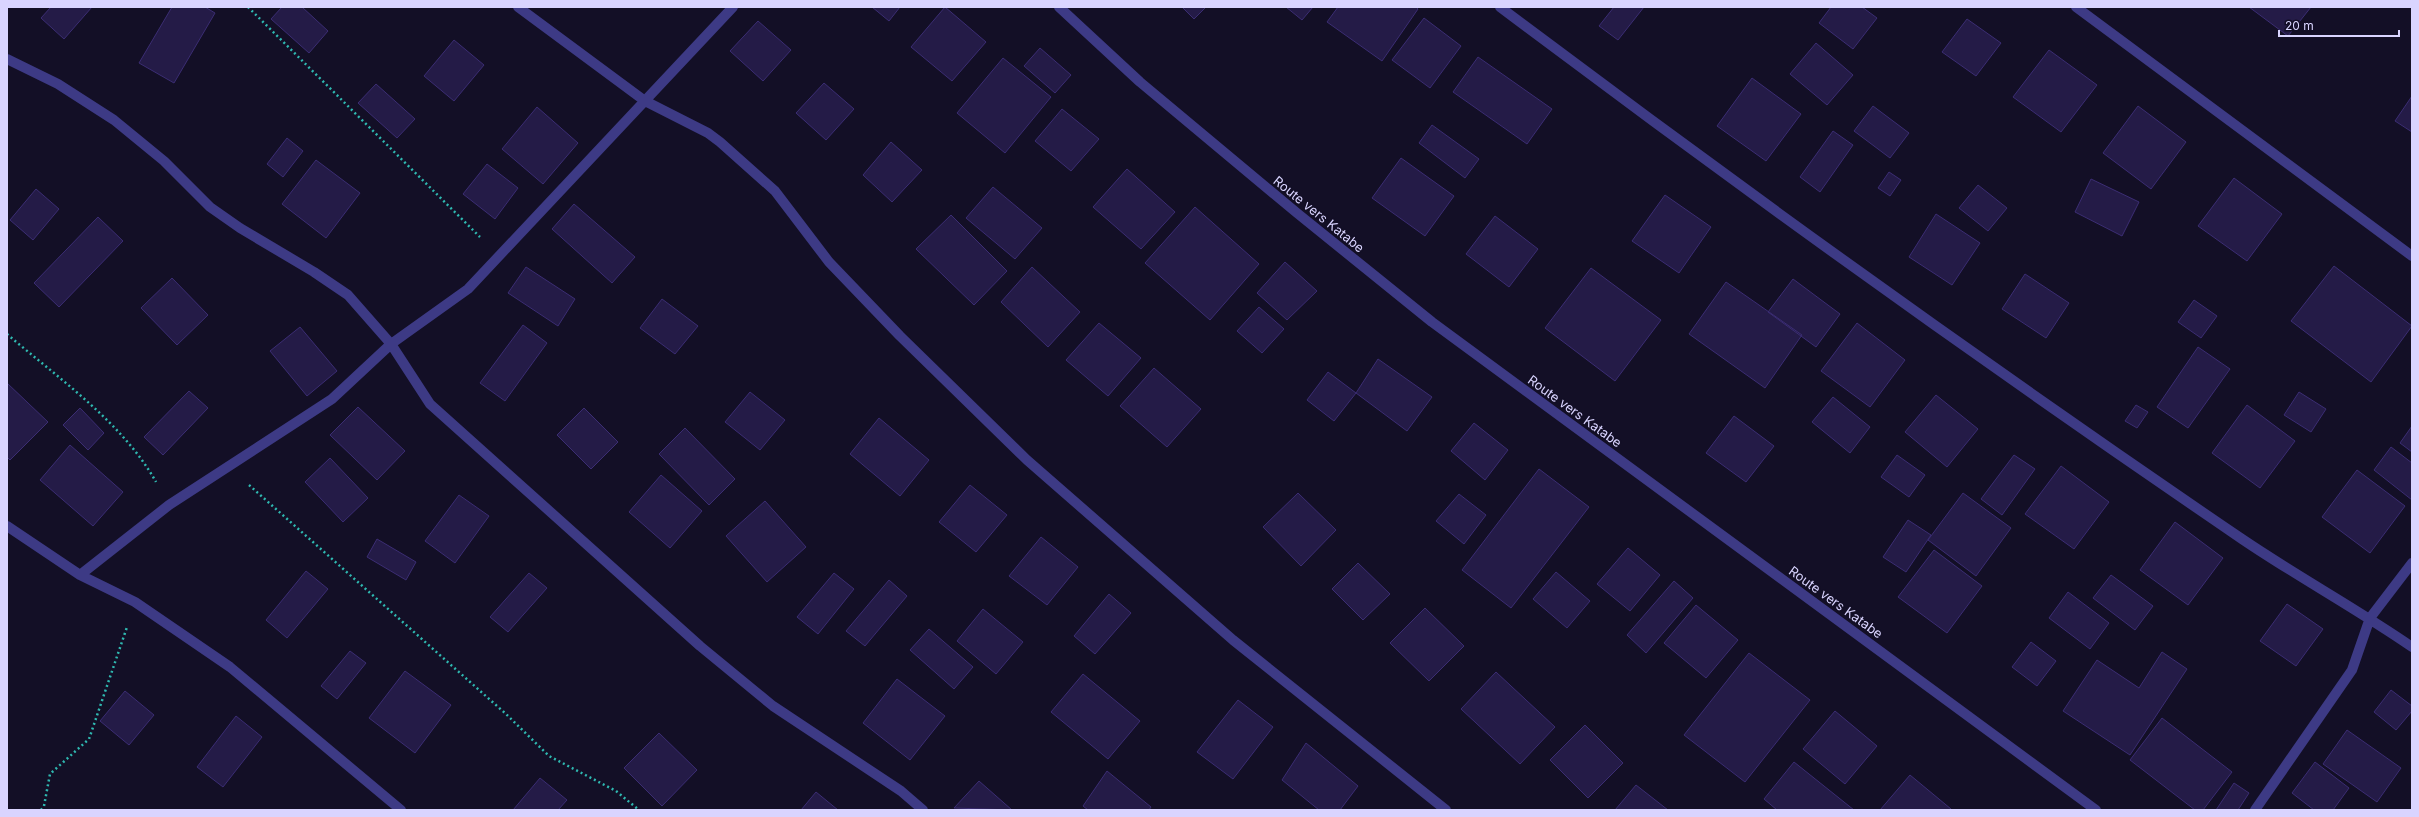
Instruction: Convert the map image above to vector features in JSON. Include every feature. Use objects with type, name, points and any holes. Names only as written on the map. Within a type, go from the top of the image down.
[{"type":"street","points":[[518,7],[645,101],[708,133],[736,157],[775,191],[829,262],[900,336],[1027,460],[1233,640],[1446,810]]},
{"type":"street","points":[[80,575],[170,506],[228,465],[332,399],[391,344],[468,289],[500,257],[733,7]]},
{"type":"street","name":"Route vers Katabe","points":[[1059,7],[1146,87],[1297,213],[1432,322],[2096,810]]},
{"type":"street","points":[[1500,7],[1661,127],[2019,385],[2246,541],[2370,618],[2412,647]]},
{"type":"street","points":[[2076,7],[2412,256]]},
{"type":"street","points":[[7,59],[58,84],[114,120],[164,161],[210,207],[240,228],[314,272],[348,296],[391,344],[430,404],[700,646],[773,706],[901,791],[922,810]]},
{"type":"street","points":[[7,526],[80,575],[136,602],[230,667],[401,810]]},
{"type":"street","points":[[2256,810],[2352,670],[2370,618],[2412,563]]},
{"type":"path","points":[[248,7],[500,257]]},
{"type":"path","points":[[7,334],[111,424],[145,463],[170,506]]},
{"type":"path","points":[[228,465],[506,714],[549,756],[616,791],[639,810]]},
{"type":"path","points":[[41,810],[44,806],[50,774],[88,738],[136,602]]},
{"type":"building","points":[[51,7],[92,7],[64,39],[41,18]]},
{"type":"building","points":[[172,7],[205,7],[215,13],[174,83],[139,63]]},
{"type":"building","points":[[282,7],[302,7],[328,31],[309,53],[271,19]]},
{"type":"building","points":[[872,7],[900,7],[889,21]]},
{"type":"building","points":[[945,7],[986,42],[952,81],[911,47]]},
{"type":"building","points":[[1182,7],[1206,7],[1194,19]]},
{"type":"building","points":[[1286,7],[1313,7],[1302,20]]},
{"type":"building","points":[[1338,7],[1416,7],[1418,9],[1382,61],[1327,22]]},
{"type":"building","points":[[1614,7],[1644,7],[1618,40],[1599,26]]},
{"type":"building","points":[[1831,7],[1862,7],[1877,18],[1853,49],[1819,23]]},
{"type":"building","points":[[2249,7],[2311,7],[2288,36]]},
{"type":"building","points":[[1424,18],[1461,46],[1430,88],[1392,60]]},
{"type":"building","points":[[1967,19],[2001,43],[1976,76],[1942,52]]},
{"type":"building","points":[[758,21],[791,50],[763,81],[730,51]]},
{"type":"building","points":[[454,40],[484,65],[454,101],[424,76]]},
{"type":"building","points":[[1816,43],[1853,75],[1827,105],[1790,74]]},
{"type":"building","points":[[1040,48],[1071,75],[1055,93],[1024,66]]},
{"type":"building","points":[[2049,50],[2097,85],[2061,132],[2013,97]]},
{"type":"building","points":[[1478,57],[1552,109],[1527,144],[1453,92]]},
{"type":"building","points":[[1003,58],[1051,97],[1005,153],[957,113]]},
{"type":"building","points":[[1752,78],[1801,114],[1766,161],[1717,126]]},
{"type":"building","points":[[824,83],[854,109],[826,140],[796,113]]},
{"type":"building","points":[[376,84],[415,119],[397,138],[358,103]]},
{"type":"building","points":[[2412,96],[2412,132],[2395,121]]},
{"type":"building","points":[[1873,106],[1909,133],[1890,158],[1854,131]]},
{"type":"building","points":[[2138,106],[2186,142],[2151,189],[2103,153]]},
{"type":"building","points":[[537,107],[578,143],[543,184],[502,149]]},
{"type":"building","points":[[1062,109],[1099,139],[1071,171],[1035,141]]},
{"type":"building","points":[[1432,125],[1479,159],[1465,178],[1419,143]]},
{"type":"building","points":[[1833,131],[1853,145],[1820,192],[1800,177]]},
{"type":"building","points":[[287,138],[303,151],[283,177],[267,164]]},
{"type":"building","points":[[891,142],[922,170],[892,202],[863,175]]},
{"type":"building","points":[[1401,158],[1454,196],[1425,236],[1372,198]]},
{"type":"building","points":[[316,160],[360,193],[326,238],[282,204]]},
{"type":"building","points":[[487,164],[518,188],[495,219],[463,194]]},
{"type":"building","points":[[1127,169],[1175,212],[1141,249],[1093,207]]},
{"type":"building","points":[[1889,172],[1901,180],[1890,196],[1878,188]]},
{"type":"building","points":[[2234,178],[2282,214],[2247,261],[2198,226]]},
{"type":"building","points":[[2091,179],[2139,202],[2122,236],[2075,212]]},
{"type":"building","points":[[1978,185],[2007,208],[1988,231],[1959,208]]},
{"type":"building","points":[[993,187],[1042,228],[1015,259],[966,218]]},
{"type":"building","points":[[36,189],[59,209],[33,240],[10,220]]},
{"type":"building","points":[[1665,195],[1711,227],[1679,273],[1632,241]]},
{"type":"building","points":[[574,204],[635,257],[612,283],[552,229]]},
{"type":"building","points":[[1195,207],[1259,264],[1210,320],[1145,263]]},
{"type":"building","points":[[1936,214],[1980,243],[1952,285],[1909,257]]},
{"type":"building","points":[[951,215],[1007,271],[974,305],[916,249]]},
{"type":"building","points":[[1495,216],[1538,249],[1509,287],[1466,254]]},
{"type":"building","points":[[98,217],[123,241],[59,307],[34,283]]},
{"type":"building","points":[[1285,262],[1317,291],[1287,320],[1257,293]]},
{"type":"building","points":[[2334,266],[2412,326],[2371,382],[2291,321]]},
{"type":"building","points":[[526,267],[575,299],[558,326],[508,293]]},
{"type":"building","points":[[1032,267],[1080,312],[1048,347],[1001,302]]},
{"type":"building","points":[[1591,268],[1661,320],[1615,381],[1545,328]]},
{"type":"building","points":[[2025,274],[2069,303],[2046,338],[2002,309]]},
{"type":"building","points":[[172,278],[208,315],[177,345],[141,308]]},
{"type":"building","points":[[1793,279],[1840,314],[1816,347],[1768,312]]},
{"type":"building","points":[[1726,282],[1802,335],[1765,388],[1689,334]]},
{"type":"building","points":[[662,299],[698,326],[675,354],[640,328]]},
{"type":"building","points":[[2194,300],[2217,316],[2201,338],[2178,322]]},
{"type":"building","points":[[1259,307],[1284,329],[1262,353],[1237,331]]},
{"type":"building","points":[[1099,323],[1141,358],[1108,396],[1066,360]]},
{"type":"building","points":[[1857,323],[1905,360],[1870,407],[1821,371]]},
{"type":"building","points":[[523,325],[547,343],[505,401],[480,383]]},
{"type":"building","points":[[300,327],[337,371],[307,396],[270,351]]},
{"type":"building","points":[[2198,347],[2230,369],[2188,428],[2157,407]]},
{"type":"building","points":[[1378,359],[1432,397],[1407,431],[1356,393]]},
{"type":"building","points":[[1154,368],[1201,409],[1167,447],[1120,406]]},
{"type":"building","points":[[1328,372],[1356,393],[1334,421],[1307,400]]},
{"type":"building","points":[[7,383],[48,422],[10,460],[7,457]]},
{"type":"building","points":[[189,391],[208,408],[163,455],[144,437]]},
{"type":"building","points":[[750,392],[785,420],[760,450],[725,422]]},
{"type":"building","points":[[2299,392],[2326,409],[2311,432],[2284,415]]},
{"type":"building","points":[[1936,395],[1978,429],[1947,467],[1905,432]]},
{"type":"building","points":[[1833,397],[1870,427],[1850,453],[1812,422]]},
{"type":"building","points":[[2136,405],[2148,412],[2137,428],[2125,421]]},
{"type":"building","points":[[2247,405],[2295,441],[2260,488],[2212,453]]},
{"type":"building","points":[[358,407],[405,451],[377,480],[330,435]]},
{"type":"building","points":[[80,408],[104,433],[88,450],[63,425]]},
{"type":"building","points":[[584,408],[618,442],[591,469],[557,435]]},
{"type":"building","points":[[1734,416],[1774,446],[1746,482],[1706,453]]},
{"type":"building","points":[[879,418],[929,460],[900,496],[850,454]]},
{"type":"building","points":[[1474,423],[1508,450],[1485,480],[1451,451]]},
{"type":"building","points":[[2412,426],[2412,452],[2400,443]]},
{"type":"building","points":[[685,428],[735,479],[709,505],[659,454]]},
{"type":"building","points":[[70,445],[123,492],[93,526],[40,480]]},
{"type":"building","points":[[2391,447],[2412,463],[2412,500],[2374,470]]},
{"type":"building","points":[[1897,455],[1925,475],[1909,497],[1881,477]]},
{"type":"building","points":[[2014,455],[2035,469],[2002,515],[1981,499]]},
{"type":"building","points":[[330,458],[368,498],[343,522],[305,482]]},
{"type":"building","points":[[2061,466],[2109,502],[2074,549],[2025,514]]},
{"type":"building","points":[[1539,469],[1589,507],[1511,608],[1462,570]]},
{"type":"building","points":[[2357,470],[2405,506],[2370,553],[2322,517]]},
{"type":"building","points":[[661,475],[702,511],[670,548],[629,512]]},
{"type":"building","points":[[970,485],[1007,515],[976,552],[939,522]]},
{"type":"building","points":[[1298,493],[1336,530],[1301,566],[1263,527]]},
{"type":"building","points":[[1963,493],[2011,528],[1976,576],[1928,540]]},
{"type":"building","points":[[1459,494],[1486,515],[1464,544],[1436,521]]},
{"type":"building","points":[[459,495],[489,516],[455,563],[425,541]]},
{"type":"building","points":[[765,501],[806,547],[767,582],[726,536]]},
{"type":"building","points":[[1908,520],[1931,535],[1906,572],[1883,557]]},
{"type":"building","points":[[2175,522],[2223,558],[2188,605],[2140,570]]},
{"type":"building","points":[[1041,537],[1078,567],[1047,605],[1009,576]]},
{"type":"building","points":[[377,539],[416,562],[406,580],[367,557]]},
{"type":"building","points":[[1628,548],[1660,575],[1630,611],[1597,584]]},
{"type":"building","points":[[1934,550],[1982,586],[1947,633],[1898,597]]},
{"type":"building","points":[[1358,563],[1390,594],[1363,620],[1332,589]]},
{"type":"building","points":[[306,571],[328,589],[287,638],[266,620]]},
{"type":"building","points":[[1556,572],[1590,601],[1567,628],[1533,599]]},
{"type":"building","points":[[529,573],[547,588],[508,632],[490,617]]},
{"type":"building","points":[[834,573],[854,589],[818,634],[797,617]]},
{"type":"building","points":[[2111,575],[2153,606],[2135,630],[2093,598]]},
{"type":"building","points":[[889,580],[907,596],[865,646],[846,631]]},
{"type":"building","points":[[1674,581],[1693,598],[1646,653],[1627,635]]},
{"type":"building","points":[[2068,592],[2109,623],[2090,649],[2049,618]]},
{"type":"building","points":[[1109,594],[1131,613],[1095,654],[1074,636]]},
{"type":"building","points":[[2287,604],[2323,629],[2296,666],[2260,641]]},
{"type":"building","points":[[1696,605],[1738,640],[1706,678],[1664,643]]},
{"type":"building","points":[[1425,608],[1464,646],[1429,681],[1390,643]]},
{"type":"building","points":[[983,609],[1023,642],[996,674],[957,641]]},
{"type":"building","points":[[929,629],[973,667],[954,689],[910,650]]},
{"type":"building","points":[[2031,642],[2056,661],[2037,686],[2012,667]]},
{"type":"building","points":[[350,651],[366,663],[337,699],[321,686]]},
{"type":"building","points":[[2162,652],[2187,669],[2130,755],[2063,711],[2097,660],[2139,688]]},
{"type":"building","points":[[1749,653],[1810,700],[1745,782],[1684,735]]},
{"type":"building","points":[[405,671],[451,705],[415,753],[369,718]]},
{"type":"building","points":[[1496,672],[1555,727],[1520,764],[1461,709]]},
{"type":"building","points":[[1083,674],[1140,721],[1108,759],[1051,712]]},
{"type":"building","points":[[897,679],[945,716],[910,760],[863,723]]},
{"type":"building","points":[[2391,690],[2412,706],[2412,711],[2396,730],[2374,712]]},
{"type":"building","points":[[125,691],[154,715],[129,745],[100,721]]},
{"type":"building","points":[[1238,700],[1273,727],[1233,779],[1197,752]]},
{"type":"building","points":[[1835,711],[1877,746],[1845,784],[1803,749]]},
{"type":"building","points":[[236,716],[262,737],[223,787],[197,767]]},
{"type":"building","points":[[2162,718],[2232,772],[2203,810],[2195,810],[2130,760]]},
{"type":"building","points":[[1585,725],[1623,763],[1588,798],[1550,760]]},
{"type":"building","points":[[2347,730],[2401,768],[2377,802],[2323,764]]},
{"type":"building","points":[[659,733],[697,770],[662,806],[624,768]]},
{"type":"building","points":[[1306,743],[1358,786],[1340,810],[1319,810],[1282,780]]},
{"type":"building","points":[[1794,762],[1854,810],[1777,810],[1764,799]]},
{"type":"building","points":[[2315,762],[2349,788],[2333,810],[2314,810],[2292,793]]},
{"type":"building","points":[[1107,771],[1151,807],[1149,810],[1088,810],[1083,806]]},
{"type":"building","points":[[1910,775],[1951,809],[1951,810],[1880,810]]},
{"type":"building","points":[[540,778],[567,800],[558,810],[513,810]]},
{"type":"building","points":[[979,781],[1012,810],[954,808]]},
{"type":"building","points":[[2234,783],[2249,793],[2238,810],[2216,810]]},
{"type":"building","points":[[1636,785],[1668,810],[1615,810]]},
{"type":"building","points":[[816,792],[838,810],[801,810]]}]
